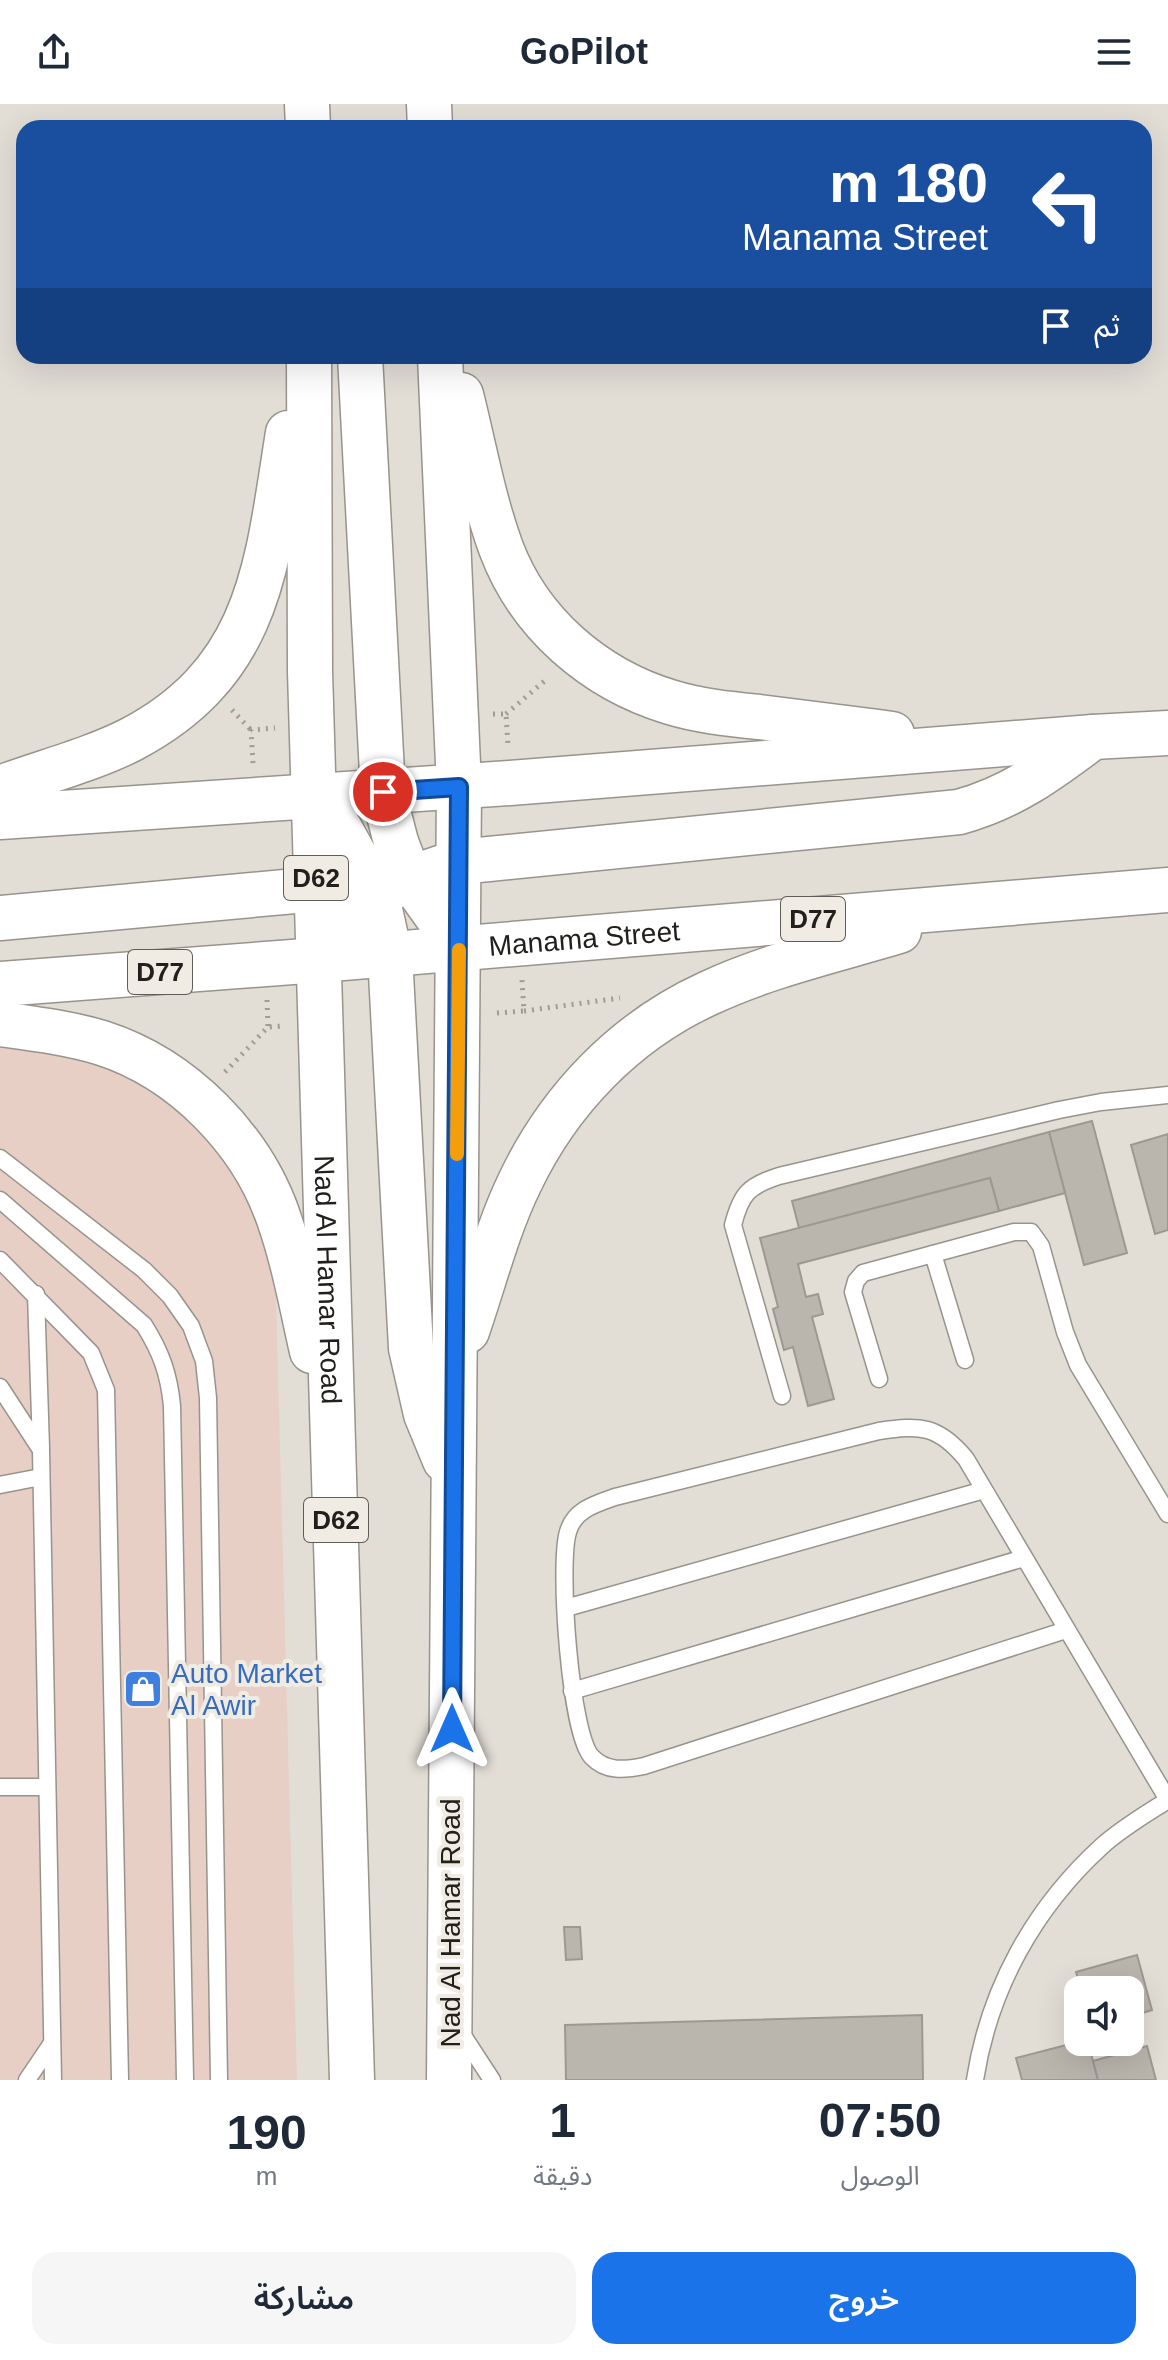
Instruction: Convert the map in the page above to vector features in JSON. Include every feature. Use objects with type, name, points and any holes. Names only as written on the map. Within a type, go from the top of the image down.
[{"type":"main road","points":[[0,788],[119,744],[157,724],[206,683],[228,654],[246,624],[265,568],[299,364]]},
{"type":"main road","name":"Nad Al Hamar Road","points":[[309,364],[310,671],[352,2080]]},
{"type":"main road","points":[[360,364],[411,1348],[426,1414],[454,1476]]},
{"type":"main road","name":"Nad Al Hamar Road","points":[[440,364],[459,787],[449,2080]]},
{"type":"main road","points":[[454,364],[502,550],[516,579],[533,606],[576,653],[605,674],[637,691],[694,708],[986,745]]},
{"type":"main road","points":[[0,817],[459,787],[1168,733]]},
{"type":"main road","points":[[0,918],[317,889],[386,870],[959,812],[1013,792],[1093,737]]},
{"type":"main road","points":[[319,960],[343,924],[430,815],[459,787]]},
{"type":"main road","points":[[314,796],[340,829],[386,870],[459,947]]},
{"type":"main road","name":"Manama Street","points":[[0,984],[1168,890]]},
{"type":"main road","points":[[455,1367],[505,1219],[536,1151],[556,1119],[580,1090],[635,1038],[670,1013],[747,977],[980,906]]},
{"type":"main road","points":[[0,1024],[70,1034],[105,1044],[139,1059],[199,1100],[224,1125],[265,1186],[279,1219],[334,1445]]},
{"type":"lane","points":[[782,1396],[733,1225],[739,1201],[756,1183],[1059,1110],[1168,1095]]},
{"type":"lane","points":[[0,1158],[162,1287],[191,1326],[204,1361],[208,1398],[219,2080]]},
{"type":"lane","points":[[0,1200],[144,1325],[160,1349],[169,1377],[173,1421],[185,2080]]},
{"type":"lane","points":[[879,1379],[853,1292],[856,1281],[863,1273],[1022,1230],[1031,1232],[1037,1238],[1074,1357],[1168,1514]]},
{"type":"lane","points":[[933,1254],[965,1360]]},
{"type":"lane","points":[[0,1260],[91,1353],[106,1390],[120,2080]]},
{"type":"lane","points":[[36,1294],[53,2080]]},
{"type":"lane","points":[[0,1387],[41,1450]]},
{"type":"lane","points":[[975,2080],[981,2041],[1008,1967],[1050,1901],[1104,1845],[1168,1800],[966,1459],[952,1441],[932,1429],[908,1426],[879,1431],[615,1497],[578,1513],[568,1531],[565,1552],[566,1608],[572,1691],[589,1755],[604,1767],[624,1770],[644,1766],[1066,1630]]},
{"type":"lane","points":[[0,1485],[41,1477]]},
{"type":"lane","points":[[566,1608],[984,1490]]},
{"type":"lane","points":[[572,1691],[1024,1558]]},
{"type":"lane","points":[[0,1787],[47,1787]]},
{"type":"lane","points":[[449,2012],[492,2080]]},
{"type":"lane","points":[[27,2080],[52,2043]]},
{"type":"path","points":[[506,714],[576,653]]},
{"type":"path","points":[[524,1011],[627,997],[635,1038]]},
{"type":"path","points":[[199,1100],[268,1027]]},
{"type":"shaded area","name":"Auto Market Al Awir","points":[[18,1045],[94,1052],[150,1081],[235,1156],[272,1250],[276,1298],[297,2080],[0,2080],[0,1047]]},
{"type":"building","points":[[1092,1121],[1127,1253],[1084,1265],[1049,1132]]},
{"type":"building","points":[[1049,1132],[1065,1193],[999,1211],[990,1178],[799,1228],[792,1201]]},
{"type":"building","points":[[1168,1134],[1168,1230],[1155,1234],[1131,1145]]},
{"type":"building","points":[[990,1178],[999,1211],[798,1264],[806,1297],[818,1294],[823,1314],[812,1317],[834,1399],[808,1406],[793,1347],[784,1350],[773,1309],[778,1307],[760,1238]]},
{"type":"building","points":[[564,1927],[580,1927],[582,1959],[566,1960]]},
{"type":"building","points":[[1137,1955],[1143,1976],[1077,1976],[1076,1972]]},
{"type":"building","points":[[1144,1981],[1152,2010],[1144,2013]]},
{"type":"building","points":[[922,2015],[923,2080],[566,2080],[565,2025]]},
{"type":"building","points":[[1064,2046],[1064,2056],[1092,2056],[1098,2080],[1022,2080],[1016,2058]]},
{"type":"building","points":[[1147,2046],[1156,2080],[1098,2080],[1093,2061],[1111,2056],[1144,2056],[1144,2047]]},
{"type":"slow traffic","points":[[457,1154],[459,950]]},
{"type":"place","name":"Auto Market Al Awir","points":[[143,1689]]},
{"type":"route","points":[[383,792],[459,787],[452,1729]]}]
